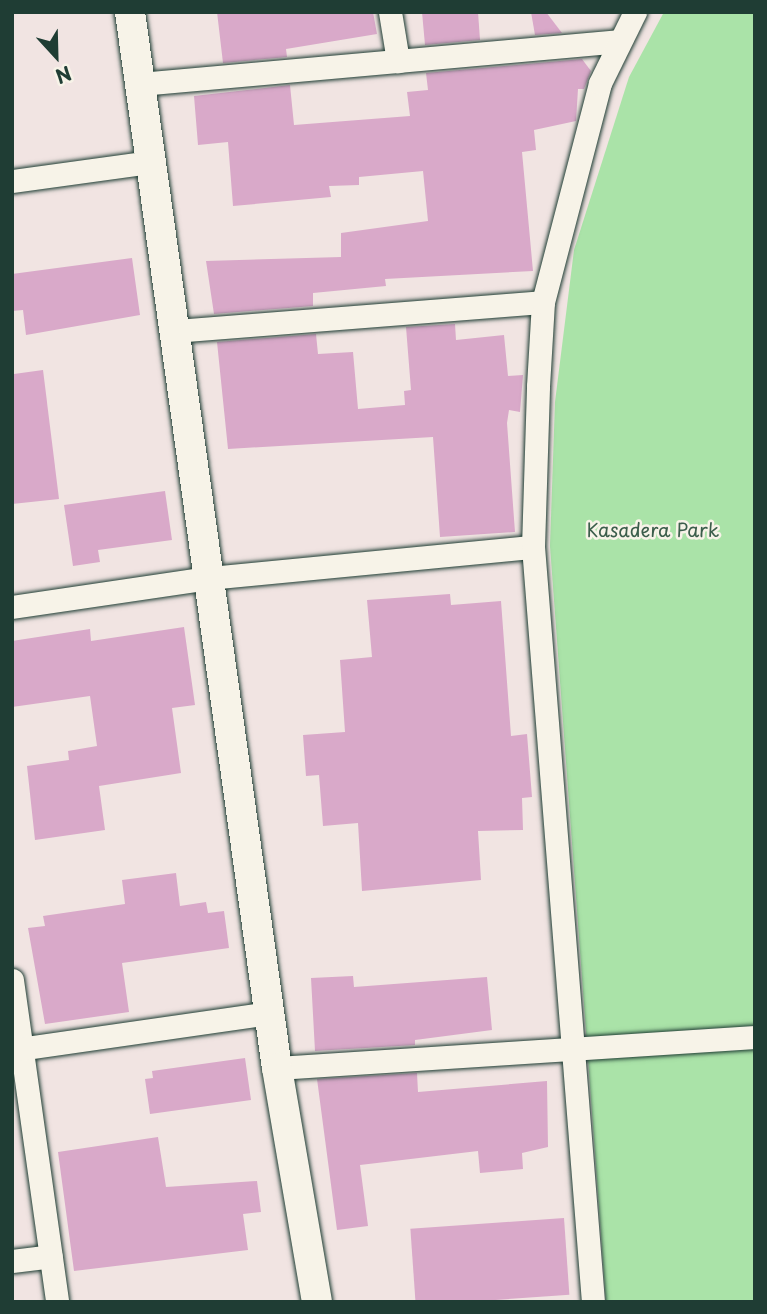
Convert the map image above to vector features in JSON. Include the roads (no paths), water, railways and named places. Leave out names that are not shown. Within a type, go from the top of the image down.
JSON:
[{"type":"street","points":[[130,12],[277,1068],[317,1302]]},
{"type":"street","points":[[390,12],[398,61]]},
{"type":"street","points":[[593,1302],[533,547],[543,302],[615,42],[635,12]]},
{"type":"street","points":[[140,84],[615,42]]},
{"type":"street","points":[[12,181],[151,162]]},
{"type":"street","points":[[174,331],[543,302]]},
{"type":"street","points":[[12,607],[209,578],[533,547]]},
{"type":"street","points":[[12,980],[17,1049],[57,1302]]},
{"type":"street","points":[[17,1049],[270,1013]]},
{"type":"street","points":[[277,1068],[573,1045],[755,1037]]},
{"type":"street","points":[[12,1261],[51,1256]]},
{"type":"park label","name":"Kasadera Park","points":[[653,530]]}]
